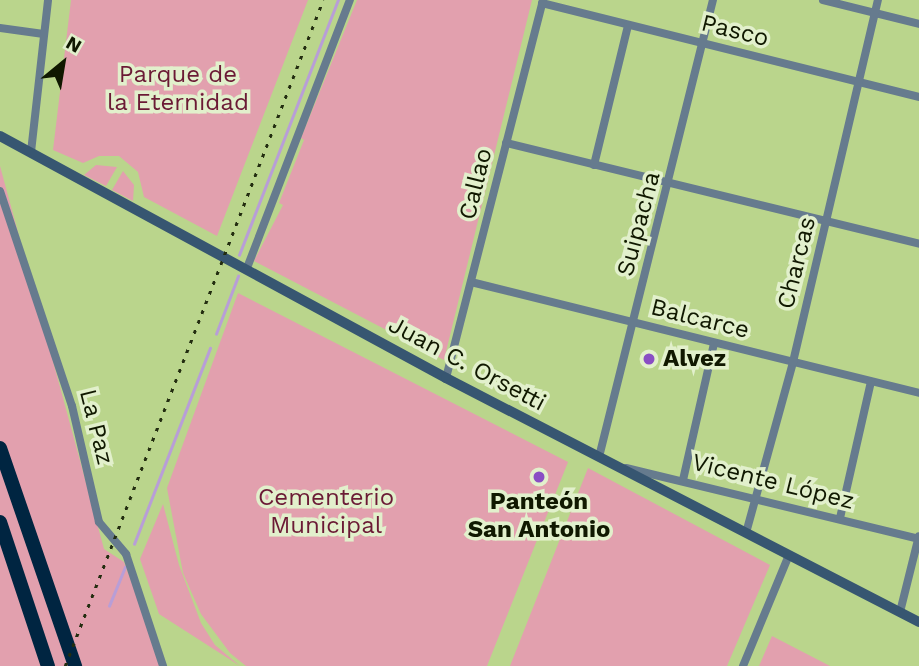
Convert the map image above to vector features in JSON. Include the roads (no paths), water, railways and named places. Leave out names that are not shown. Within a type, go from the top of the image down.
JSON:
[{"type":"highway","points":[[0,448],[75,666]]},
{"type":"highway","points":[[0,522],[47,662]]},
{"type":"street","points":[[31,152],[48,0]]},
{"type":"street","points":[[247,268],[350,0]]},
{"type":"street","name":"Suipacha","points":[[599,457],[670,183],[713,0]]},
{"type":"street","points":[[823,0],[919,24]]},
{"type":"street","name":"Charcas","points":[[746,533],[793,362],[878,0]]},
{"type":"street","name":"Pasco","points":[[543,2],[919,97]]},
{"type":"street","name":"Callao","points":[[446,378],[543,2]]},
{"type":"street","points":[[594,165],[628,24]]},
{"type":"street","points":[[0,28],[44,34]]},
{"type":"street","name":"Juan C. Orsetti","points":[[0,136],[446,378],[919,622]]},
{"type":"street","points":[[506,143],[919,244]]},
{"type":"street","name":"La Paz","points":[[0,191],[72,406],[99,522],[126,554],[163,666]]},
{"type":"street","name":"Balcarce","points":[[471,282],[919,393]]},
{"type":"street","points":[[683,480],[714,343]]},
{"type":"street","points":[[840,518],[871,382]]},
{"type":"street","name":"Vicente López","points":[[617,466],[919,538]]},
{"type":"street","points":[[900,612],[919,538]]},
{"type":"street","points":[[743,666],[789,555]]},
{"type":"waterway","points":[[239,255],[338,0]]},
{"type":"waterway","points":[[216,334],[238,276]]},
{"type":"waterway","points":[[134,544],[210,348]]},
{"type":"waterway","points":[[109,606],[125,567]]},
{"type":"railway","points":[[65,666],[323,0]]},
{"type":"place","name":"Alvez","points":[[649,359]]},
{"type":"place","name":"Panteón San Antonio","points":[[539,477]]},
{"type":"park label","name":"Parque de la Eternidad","points":[[178,89]]},
{"type":"park label","name":"Cementerio Municipal","points":[[326,512]]}]
